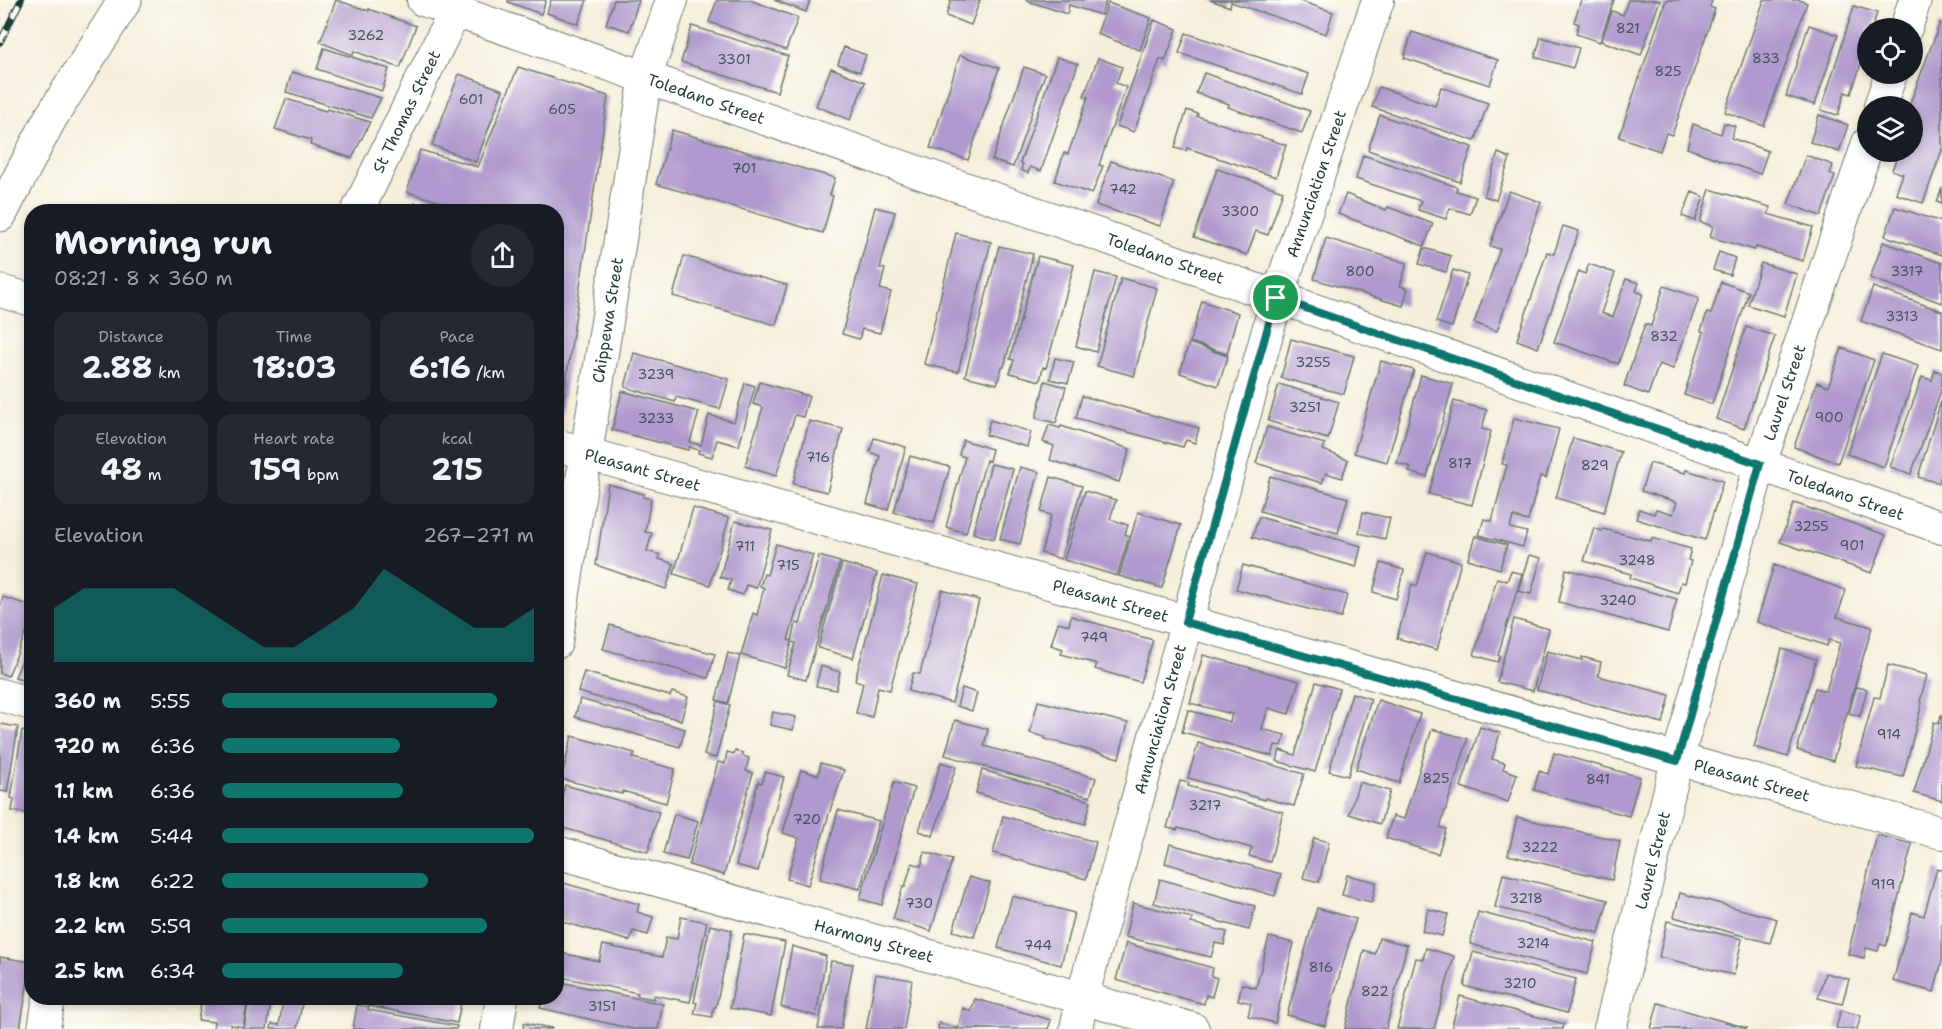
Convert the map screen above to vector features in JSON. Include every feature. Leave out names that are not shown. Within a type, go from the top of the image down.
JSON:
[{"type":"street","points":[[0,215],[50,119],[125,0]]},
{"type":"street","name":"Toledano Street","points":[[423,0],[1942,528]]},
{"type":"street","name":"Chippewa Street","points":[[564,540],[571,449],[646,76],[672,0]]},
{"type":"street","name":"Annunciation Street","points":[[1076,1029],[1082,998],[1276,298],[1378,0]]},
{"type":"street","points":[[1909,18],[1915,0]]},
{"type":"street","name":"St Thomas Street","points":[[361,204],[455,10]]},
{"type":"street","name":"Laurel Street","points":[[1610,1029],[1677,761],[1760,464],[1862,162]]},
{"type":"street","points":[[0,291],[24,298]]},
{"type":"street","name":"Pleasant Street","points":[[571,449],[1677,761],[1942,833]]},
{"type":"street","points":[[0,695],[24,702]]},
{"type":"street","name":"Harmony Street","points":[[564,854],[1193,1029]]},
{"type":"street","points":[[44,1029],[48,1005]]},
{"type":"street","points":[[497,1029],[501,1005]]},
{"type":"building","points":[[336,0],[416,26],[400,68],[354,51],[353,55],[320,42]]},
{"type":"building","points":[[508,0],[546,0],[541,14],[508,2]]},
{"type":"building","points":[[551,0],[587,0],[578,24],[547,13]]},
{"type":"building","points":[[614,0],[639,0],[629,31],[606,24]]},
{"type":"building","points":[[717,0],[750,0],[798,18],[786,50],[709,22]]},
{"type":"building","points":[[774,0],[810,0],[806,12]]},
{"type":"building","points":[[951,0],[980,0],[971,25],[946,16]]},
{"type":"building","points":[[1025,0],[1106,1],[1101,15],[1069,5],[1067,14]]},
{"type":"building","points":[[1210,0],[1297,0],[1333,12],[1326,34],[1231,2],[1230,7]]},
{"type":"building","points":[[1581,0],[1614,0],[1600,42],[1576,34],[1579,24],[1574,22]]},
{"type":"building","points":[[1628,0],[1660,0],[1641,55],[1601,41],[1612,11],[1623,15]]},
{"type":"building","points":[[1666,0],[1712,0],[1710,7],[1715,9],[1672,135],[1666,133],[1660,151],[1619,137]]},
{"type":"building","points":[[1764,0],[1799,0],[1807,3],[1764,126],[1725,112]]},
{"type":"building","points":[[1108,3],[1151,18],[1140,50],[1097,34]]},
{"type":"building","points":[[1854,6],[1877,13],[1875,18],[1857,18],[1857,76],[1851,94],[1845,92],[1838,115],[1821,110]]},
{"type":"building","points":[[1154,20],[1177,29],[1165,61],[1160,59],[1134,132],[1117,126]]},
{"type":"building","points":[[1940,23],[1942,24],[1942,150],[1923,203],[1896,194],[1903,174],[1892,170],[1895,162],[1923,162],[1923,96],[1913,96],[1917,84],[1923,84],[1923,69]]},
{"type":"building","points":[[1809,25],[1838,35],[1815,105],[1786,96]]},
{"type":"building","points":[[692,26],[788,56],[777,92],[681,62]]},
{"type":"building","points":[[1412,32],[1498,60],[1490,85],[1404,58]]},
{"type":"building","points":[[1186,33],[1309,74],[1302,94],[1179,53]]},
{"type":"building","points":[[1541,37],[1579,48],[1573,68],[1535,57]]},
{"type":"building","points":[[844,47],[866,55],[860,72],[838,64]]},
{"type":"building","points":[[324,48],[389,69],[382,91],[317,69]]},
{"type":"building","points":[[960,55],[999,68],[968,160],[930,148]]},
{"type":"building","points":[[1057,57],[1078,64],[1041,171],[1030,167],[1028,173],[1021,170],[1023,164],[1020,163]]},
{"type":"building","points":[[1098,58],[1122,67],[1116,83],[1126,87],[1099,165],[1103,166],[1092,194],[1055,181],[1064,153],[1068,154],[1088,97],[1084,96]]},
{"type":"building","points":[[518,67],[608,96],[564,395],[564,204],[448,204],[407,192],[420,150],[478,167]]},
{"type":"building","points":[[1024,67],[1045,74],[1013,167],[992,160]]},
{"type":"building","points":[[831,68],[865,82],[850,120],[816,106]]},
{"type":"building","points":[[292,72],[381,98],[371,118],[286,92]]},
{"type":"building","points":[[1204,73],[1310,111],[1302,133],[1228,107],[1229,104],[1196,93]]},
{"type":"building","points":[[459,74],[503,90],[476,162],[432,145]]},
{"type":"building","points":[[1379,87],[1435,106],[1441,87],[1488,103],[1475,141],[1372,107]]},
{"type":"building","points":[[286,99],[370,122],[352,158],[310,145],[311,140],[275,129]]},
{"type":"building","points":[[1187,110],[1198,114],[1197,116],[1286,145],[1276,177],[1187,148],[1186,151],[1175,148]]},
{"type":"building","points":[[1380,115],[1472,147],[1460,182],[1368,150]]},
{"type":"building","points":[[1819,115],[1848,125],[1839,152],[1810,142]]},
{"type":"building","points":[[1724,123],[1735,126],[1731,138],[1768,151],[1760,174],[1687,148],[1693,124],[1721,134]]},
{"type":"building","points":[[672,130],[835,178],[830,195],[833,196],[823,233],[656,184]]},
{"type":"building","points":[[1498,153],[1510,158],[1496,200],[1484,196]]},
{"type":"building","points":[[1363,155],[1457,187],[1456,191],[1476,197],[1470,214],[1450,208],[1446,219],[1418,210],[1421,201],[1356,179]]},
{"type":"building","points":[[1806,155],[1833,165],[1830,174],[1835,176],[1821,216],[1788,204]]},
{"type":"building","points":[[1111,161],[1174,182],[1160,226],[1096,205]]},
{"type":"building","points":[[1217,169],[1283,191],[1268,235],[1256,231],[1247,255],[1194,237]]},
{"type":"building","points":[[1942,188],[1942,204],[1937,202]]},
{"type":"building","points":[[1710,189],[1770,207],[1768,214],[1813,227],[1803,261],[1756,247],[1755,250],[1710,237],[1713,226],[1700,222]]},
{"type":"building","points":[[1509,191],[1541,202],[1497,331],[1474,323],[1500,249],[1490,246]]},
{"type":"building","points":[[1692,192],[1704,197],[1695,221],[1682,216]]},
{"type":"building","points":[[1346,194],[1386,210],[1388,207],[1433,224],[1424,246],[1338,214]]},
{"type":"building","points":[[875,207],[895,212],[880,268],[885,269],[880,289],[891,292],[880,333],[862,329],[859,339],[842,334]]},
{"type":"building","points":[[1895,207],[1942,222],[1942,255],[1885,236]]},
{"type":"building","points":[[1563,226],[1579,231],[1538,348],[1517,340],[1547,252],[1554,254]]},
{"type":"building","points":[[956,233],[991,242],[958,372],[924,364]]},
{"type":"building","points":[[1326,238],[1407,263],[1400,286],[1408,289],[1403,306],[1314,279]]},
{"type":"building","points":[[1883,242],[1942,263],[1942,303],[1870,278]]},
{"type":"building","points":[[999,246],[1033,254],[1004,367],[1002,367],[997,384],[965,376]]},
{"type":"building","points":[[1424,248],[1451,256],[1446,272],[1419,264]]},
{"type":"building","points":[[1719,252],[1735,258],[1730,275],[1713,270]]},
{"type":"building","points":[[684,256],[787,285],[776,325],[673,296]]},
{"type":"building","points":[[1038,256],[1074,265],[1046,368],[1043,367],[1040,381],[1010,373],[1014,360],[1010,359]]},
{"type":"building","points":[[1761,263],[1797,274],[1784,316],[1748,305]]},
{"type":"building","points":[[1589,264],[1615,273],[1601,313],[1613,317],[1626,279],[1639,283],[1636,291],[1643,294],[1618,364],[1554,342],[1579,271],[1585,274]]},
{"type":"building","points":[[1453,270],[1468,275],[1452,327],[1436,322]]},
{"type":"building","points":[[1095,272],[1116,277],[1096,352],[1076,346]]},
{"type":"building","points":[[1121,278],[1157,288],[1134,376],[1097,366]]},
{"type":"building","points":[[1721,282],[1749,292],[1712,404],[1684,395],[1704,332],[1701,331],[1707,313],[1711,314]]},
{"type":"building","points":[[1664,286],[1699,298],[1673,369],[1659,364],[1648,395],[1624,386],[1645,324],[1651,326]]},
{"type":"building","points":[[1873,287],[1942,311],[1942,349],[1861,321]]},
{"type":"building","points":[[1202,301],[1238,313],[1227,354],[1190,342]]},
{"type":"building","points":[[1746,327],[1775,336],[1744,429],[1716,419]]},
{"type":"building","points":[[1291,339],[1354,356],[1344,394],[1281,378]]},
{"type":"building","points":[[1189,343],[1228,356],[1218,386],[1180,373]]},
{"type":"building","points":[[1842,348],[1874,360],[1838,463],[1794,447],[1817,382],[1828,387]]},
{"type":"building","points":[[634,353],[729,379],[720,409],[676,397],[675,402],[625,387]]},
{"type":"building","points":[[1882,354],[1918,366],[1884,467],[1847,454]]},
{"type":"building","points":[[1055,358],[1074,362],[1068,383],[1050,379]]},
{"type":"building","points":[[1381,361],[1414,370],[1387,462],[1354,453]]},
{"type":"building","points":[[1935,370],[1942,373],[1942,388],[1911,474],[1890,467],[1922,377],[1932,380]]},
{"type":"building","points":[[1421,375],[1453,384],[1427,477],[1409,472],[1411,467],[1397,463]]},
{"type":"building","points":[[1045,381],[1066,387],[1056,423],[1036,418]]},
{"type":"building","points":[[759,382],[809,396],[803,417],[795,415],[776,476],[745,466],[763,407],[753,404]]},
{"type":"building","points":[[745,383],[755,386],[739,446],[717,440],[712,457],[698,453],[699,450],[689,447],[688,450],[612,430],[622,391],[699,412],[690,442],[701,445],[709,415],[734,422]]},
{"type":"building","points":[[1279,384],[1339,402],[1328,439],[1268,421]]},
{"type":"building","points":[[1082,396],[1199,428],[1195,443],[1186,440],[1183,447],[1076,418]]},
{"type":"building","points":[[1454,401],[1487,410],[1482,429],[1491,431],[1472,505],[1429,494]]},
{"type":"building","points":[[1941,401],[1942,472],[1939,483],[1918,477]]},
{"type":"building","points":[[1514,418],[1559,429],[1546,478],[1540,476],[1528,521],[1513,517],[1510,528],[1527,532],[1523,547],[1479,535],[1484,519],[1492,521],[1507,465],[1502,464]]},
{"type":"building","points":[[990,420],[1031,432],[1027,447],[986,435]]},
{"type":"building","points":[[809,421],[843,429],[827,492],[793,484]]},
{"type":"building","points":[[1049,425],[1060,428],[1061,426],[1130,449],[1119,482],[1050,460],[1054,446],[1043,442]]},
{"type":"building","points":[[1267,427],[1325,444],[1323,450],[1348,460],[1342,478],[1326,473],[1322,483],[1256,463]]},
{"type":"building","points":[[874,438],[906,447],[888,510],[867,504],[880,456],[870,452]]},
{"type":"building","points":[[1573,438],[1621,452],[1604,512],[1556,498]]},
{"type":"building","points":[[963,440],[992,449],[989,461],[986,460],[966,533],[946,527],[965,457],[959,455]]},
{"type":"building","points":[[910,456],[950,467],[934,523],[894,512]]},
{"type":"building","points":[[1650,463],[1685,473],[1686,470],[1723,481],[1705,540],[1636,519],[1639,509],[1654,514],[1656,509],[1673,514],[1677,502],[1641,491]]},
{"type":"building","points":[[991,464],[1013,469],[994,539],[973,533]]},
{"type":"building","points":[[1020,467],[1039,472],[1020,544],[1000,539]]},
{"type":"building","points":[[1270,476],[1348,498],[1338,533],[1260,511]]},
{"type":"building","points":[[1051,477],[1082,486],[1061,559],[1041,553],[1051,515],[1041,512]]},
{"type":"building","points":[[608,484],[644,494],[643,497],[651,499],[645,532],[652,533],[647,551],[660,555],[659,559],[674,564],[666,589],[596,565]]},
{"type":"building","points":[[1085,491],[1116,500],[1110,519],[1128,525],[1125,534],[1129,536],[1117,576],[1064,560]]},
{"type":"building","points":[[1794,503],[1886,535],[1872,573],[1780,542]]},
{"type":"building","points":[[693,508],[729,518],[710,585],[674,574]]},
{"type":"building","points":[[1138,512],[1181,525],[1162,588],[1119,576]]},
{"type":"building","points":[[1363,512],[1390,518],[1385,539],[1359,533]]},
{"type":"building","points":[[1259,517],[1361,546],[1356,567],[1252,537]]},
{"type":"building","points":[[735,521],[772,530],[756,588],[746,585],[743,595],[728,590],[731,580],[720,577]]},
{"type":"building","points":[[1594,528],[1651,541],[1652,538],[1691,549],[1688,560],[1691,561],[1685,583],[1681,582],[1678,593],[1630,578],[1631,574],[1584,561]]},
{"type":"building","points":[[1475,536],[1507,545],[1500,569],[1468,559]]},
{"type":"building","points":[[776,544],[813,555],[788,640],[792,641],[796,623],[800,624],[819,556],[840,562],[806,680],[787,675],[796,643],[792,642],[785,668],[741,655],[753,613],[757,615],[764,588],[760,586],[764,574],[767,575]]},
{"type":"building","points":[[1427,552],[1461,562],[1437,650],[1397,638],[1412,584],[1417,586]]},
{"type":"building","points":[[1529,555],[1541,558],[1531,594],[1518,591]]},
{"type":"building","points":[[842,563],[877,573],[853,658],[818,648]]},
{"type":"building","points":[[1381,563],[1404,570],[1396,599],[1373,592]]},
{"type":"building","points":[[1243,565],[1347,595],[1341,618],[1236,589]]},
{"type":"building","points":[[1774,565],[1846,590],[1837,617],[1872,627],[1833,761],[1797,750],[1815,688],[1826,691],[1840,643],[1829,640],[1827,646],[1757,622]]},
{"type":"building","points":[[1566,569],[1677,599],[1668,632],[1559,602]]},
{"type":"building","points":[[1511,571],[1522,574],[1498,655],[1500,656],[1498,662],[1474,655],[1497,578],[1507,581]]},
{"type":"building","points":[[883,575],[918,584],[890,690],[878,687],[872,717],[856,713],[863,683],[855,680]]},
{"type":"building","points":[[942,590],[979,600],[952,703],[908,691],[913,673],[920,674]]},
{"type":"building","points":[[3,597],[24,604],[24,637],[8,676],[0,673],[0,606]]},
{"type":"building","points":[[1071,616],[1153,640],[1140,682],[1095,669],[1097,664],[1061,654],[1063,649],[1051,645],[1058,622],[1069,625]]},
{"type":"building","points":[[1514,619],[1549,629],[1533,691],[1497,682]]},
{"type":"building","points":[[610,625],[715,654],[708,678],[603,649]]},
{"type":"building","points":[[1782,649],[1816,659],[1788,757],[1754,747]]},
{"type":"building","points":[[1547,651],[1582,660],[1582,657],[1601,662],[1598,676],[1670,695],[1663,723],[1537,690]]},
{"type":"building","points":[[728,653],[740,656],[728,703],[716,700]]},
{"type":"building","points":[[1203,655],[1299,681],[1289,714],[1268,708],[1262,729],[1285,735],[1282,746],[1275,745],[1272,756],[1182,732],[1188,710],[1230,722],[1232,714],[1190,703]]},
{"type":"building","points":[[24,656],[24,680],[15,677]]},
{"type":"building","points":[[1888,665],[1927,675],[1903,777],[1856,766],[1874,697],[1880,698]]},
{"type":"building","points":[[821,666],[840,672],[836,690],[816,686]]},
{"type":"building","points":[[584,672],[670,696],[672,692],[688,697],[681,720],[578,692]]},
{"type":"building","points":[[1316,682],[1339,689],[1315,772],[1277,761],[1280,750],[1295,755]]},
{"type":"building","points":[[1856,687],[1867,689],[1860,716],[1849,713]]},
{"type":"building","points":[[962,688],[977,693],[972,711],[957,706]]},
{"type":"building","points":[[1352,693],[1371,699],[1348,776],[1329,771]]},
{"type":"building","points":[[580,699],[685,729],[680,747],[575,717]]},
{"type":"building","points":[[1378,700],[1420,714],[1399,783],[1356,769]]},
{"type":"building","points":[[718,701],[730,705],[716,758],[704,755]]},
{"type":"building","points":[[1038,701],[1128,723],[1119,758],[1030,733]]},
{"type":"building","points":[[773,712],[796,717],[793,730],[770,725]]},
{"type":"building","points":[[1941,715],[1942,801],[1914,793],[1934,722],[1939,724]]},
{"type":"building","points":[[955,720],[988,729],[984,746],[1096,778],[1090,797],[945,755]]},
{"type":"building","points":[[0,724],[18,727],[7,792],[0,791]]},
{"type":"building","points":[[1480,727],[1500,733],[1492,759],[1505,763],[1503,769],[1517,774],[1508,802],[1461,787]]},
{"type":"building","points":[[1432,729],[1468,739],[1440,827],[1446,829],[1438,854],[1386,838],[1393,816],[1404,819]]},
{"type":"building","points":[[22,731],[24,731],[24,813],[12,811],[14,799],[11,798]]},
{"type":"building","points":[[572,736],[635,753],[633,758],[675,769],[666,803],[622,791],[622,794],[564,780],[564,767]]},
{"type":"building","points":[[1198,743],[1304,774],[1294,806],[1188,778]]},
{"type":"building","points":[[735,751],[749,758],[746,771],[753,773],[724,875],[689,865],[718,762],[725,764],[727,752],[734,754]]},
{"type":"building","points":[[1554,753],[1640,777],[1629,816],[1534,790],[1539,771],[1548,774]]},
{"type":"building","points":[[941,762],[956,767],[933,836],[919,831]]},
{"type":"building","points":[[821,763],[844,770],[808,885],[787,879],[799,838],[783,833],[801,770],[818,775]]},
{"type":"building","points":[[982,770],[1091,801],[1085,824],[976,793]]},
{"type":"building","points":[[765,772],[784,777],[758,871],[736,865],[758,782],[762,783]]},
{"type":"building","points":[[1180,781],[1189,783],[1188,786],[1283,812],[1270,862],[1249,856],[1252,848],[1178,828],[1177,830],[1167,828]]},
{"type":"building","points":[[894,782],[914,788],[882,905],[860,899]]},
{"type":"building","points":[[1359,782],[1390,791],[1380,824],[1349,814]]},
{"type":"building","points":[[565,785],[659,812],[648,852],[564,828]]},
{"type":"building","points":[[838,810],[879,821],[860,889],[820,879]]},
{"type":"building","points":[[674,814],[698,821],[687,860],[663,854]]},
{"type":"building","points":[[1003,816],[1096,842],[1086,879],[993,853]]},
{"type":"building","points":[[1517,817],[1620,841],[1612,880],[1508,855]]},
{"type":"building","points":[[1877,835],[1912,844],[1886,946],[1880,944],[1878,951],[1866,948],[1864,958],[1848,954]]},
{"type":"building","points":[[1314,838],[1329,842],[1319,882],[1303,878]]},
{"type":"building","points":[[1170,844],[1281,874],[1275,896],[1165,863]]},
{"type":"building","points":[[925,852],[952,860],[931,931],[893,919],[912,863],[921,866]]},
{"type":"building","points":[[1937,868],[1942,870],[1942,961],[1934,992],[1893,981],[1912,912],[1924,916]]},
{"type":"building","points":[[1503,874],[1608,900],[1599,933],[1495,907]]},
{"type":"building","points":[[1347,875],[1376,882],[1372,902],[1342,895]]},
{"type":"building","points":[[969,877],[990,883],[974,937],[953,931]]},
{"type":"building","points":[[1160,879],[1255,906],[1249,930],[1154,903]]},
{"type":"building","points":[[564,883],[639,904],[637,912],[653,917],[648,935],[633,931],[630,941],[564,922]]},
{"type":"building","points":[[1680,893],[1777,919],[1770,943],[1674,917]]},
{"type":"building","points":[[1012,896],[1074,913],[1061,965],[998,948]]},
{"type":"building","points":[[1133,903],[1192,918],[1191,923],[1227,932],[1224,945],[1215,943],[1211,957],[1125,937]]},
{"type":"building","points":[[1317,908],[1356,919],[1325,1026],[1287,1015]]},
{"type":"building","points":[[1428,909],[1448,914],[1442,936],[1422,931]]},
{"type":"building","points":[[1478,912],[1596,942],[1587,974],[1470,944]]},
{"type":"building","points":[[681,917],[707,922],[690,1002],[654,995],[653,999],[637,996],[638,993],[564,978],[564,954],[599,961],[603,945],[662,957],[666,937],[677,939]]},
{"type":"building","points":[[1667,921],[1742,939],[1734,975],[1659,957]]},
{"type":"building","points":[[710,925],[732,930],[712,1017],[694,1014],[697,1003],[694,1002]]},
{"type":"building","points":[[744,934],[785,942],[771,1016],[730,1008]]},
{"type":"building","points":[[1269,937],[1294,943],[1275,1023],[1248,1016],[1251,1003],[1238,1000],[1242,984],[1256,988]]},
{"type":"building","points":[[1379,938],[1407,945],[1386,1029],[1345,1029],[1364,950],[1375,954]]},
{"type":"building","points":[[1126,943],[1213,968],[1211,976],[1217,978],[1212,997],[1206,995],[1204,1004],[1116,980]]},
{"type":"building","points":[[792,946],[826,956],[816,1016],[781,1007]]},
{"type":"building","points":[[1426,948],[1454,956],[1434,1029],[1397,1029],[1416,958],[1423,959]]},
{"type":"building","points":[[1473,952],[1576,979],[1567,1013],[1464,986]]},
{"type":"building","points":[[0,957],[24,961],[24,1005],[20,1029],[0,1029]]},
{"type":"building","points":[[831,961],[853,964],[841,1029],[818,1029]]},
{"type":"building","points":[[1825,973],[1849,979],[1842,1004],[1818,998]]},
{"type":"building","points":[[876,974],[912,980],[904,1029],[866,1029]]},
{"type":"building","points":[[564,983],[663,1004],[658,1029],[633,1029],[540,1008],[541,1005],[564,1005]]},
{"type":"building","points":[[1460,996],[1564,1024],[1563,1029],[1451,1029]]},
{"type":"building","points":[[975,999],[1051,1020],[1048,1029],[958,1029],[963,1008],[971,1011]]},
{"type":"building","points":[[1658,1003],[1747,1028],[1651,1029]]},
{"type":"building","points":[[201,1005],[247,1005],[243,1027],[231,1025],[231,1029],[213,1029],[214,1022],[198,1020]]},
{"type":"building","points":[[248,1005],[271,1005],[267,1029],[244,1029]]},
{"type":"building","points":[[282,1005],[302,1005],[297,1029],[271,1029],[272,1024],[279,1025]]},
{"type":"building","points":[[357,1005],[369,1007],[368,1010],[457,1026],[456,1029],[353,1029]]},
{"type":"building","points":[[369,1005],[461,1005],[457,1023]]},
{"type":"building","points":[[1841,1010],[1861,1016],[1857,1029],[1836,1028]]},
{"type":"building","points":[[524,1023],[552,1028],[552,1029],[523,1029]]},
{"type":"building","points":[[939,1023],[957,1028],[957,1029],[938,1029]]},
{"type":"railway","points":[[0,42],[21,0]]},
{"type":"route","points":[[1276,298],[1760,464],[1677,761],[1185,622],[1276,298]]}]
